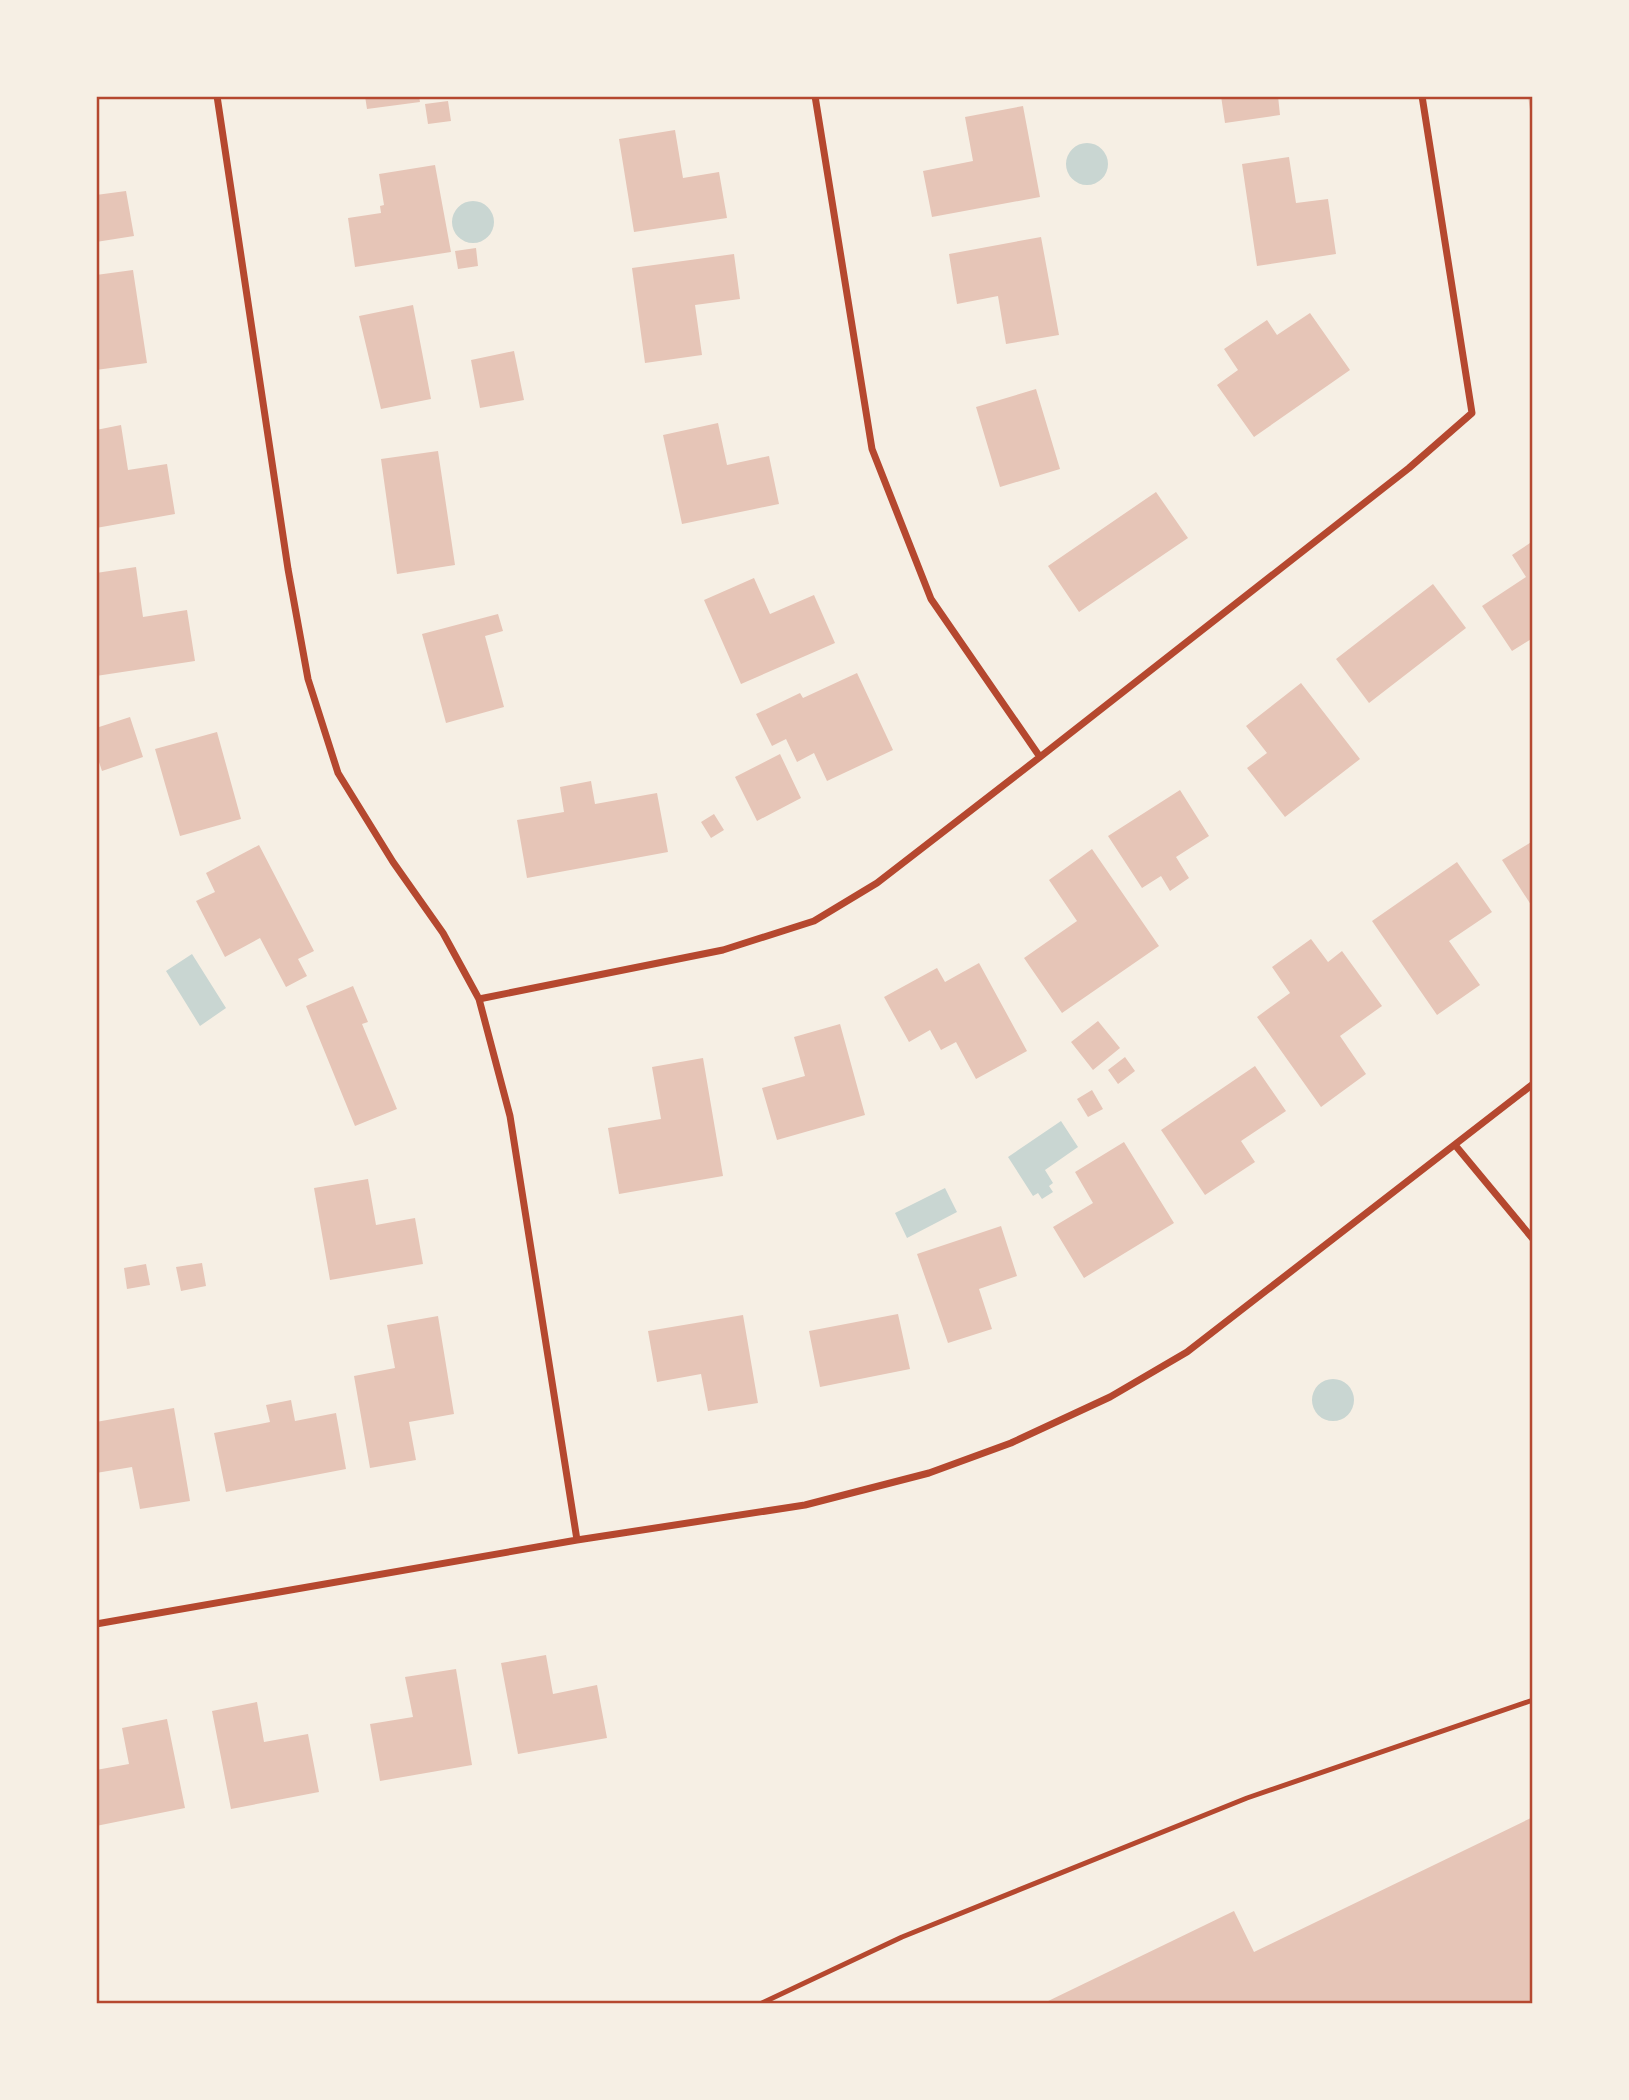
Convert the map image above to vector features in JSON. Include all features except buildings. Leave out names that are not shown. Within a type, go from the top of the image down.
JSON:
[{"type":"street","points":[[217,96],[288,569],[308,679],[338,773],[393,862],[443,933],[479,999],[510,1116],[577,1540]]},
{"type":"street","points":[[816,96],[872,449],[931,599],[1040,757]]},
{"type":"street","points":[[479,999],[723,950],[814,921],[877,883],[1409,468],[1472,413],[1422,96]]},
{"type":"street","points":[[96,1624],[577,1540],[805,1505],[929,1473],[1010,1443],[1111,1397],[1187,1352],[1533,1084]]},
{"type":"street","points":[[1455,1145],[1533,1239]]},
{"type":"lane","points":[[760,2004],[902,1937],[1247,1798],[1533,1700]]},
{"type":"shaded area","points":[[1087,143],[1102,149],[1108,164],[1102,179],[1087,185],[1072,179],[1066,164],[1072,149]]},
{"type":"shaded area","points":[[473,201],[488,207],[494,222],[488,237],[473,243],[458,237],[452,222],[458,207]]},
{"type":"shaded area","points":[[192,954],[226,1008],[200,1026],[166,971]]},
{"type":"shaded area","points":[[1061,1121],[1078,1147],[1045,1170],[1053,1183],[1049,1186],[1053,1192],[1042,1199],[1038,1193],[1033,1196],[1008,1157]]},
{"type":"shaded area","points":[[945,1188],[957,1212],[907,1238],[895,1213]]},
{"type":"shaded area","points":[[1333,1379],[1348,1385],[1354,1400],[1348,1415],[1333,1421],[1318,1415],[1312,1400],[1318,1385]]}]
